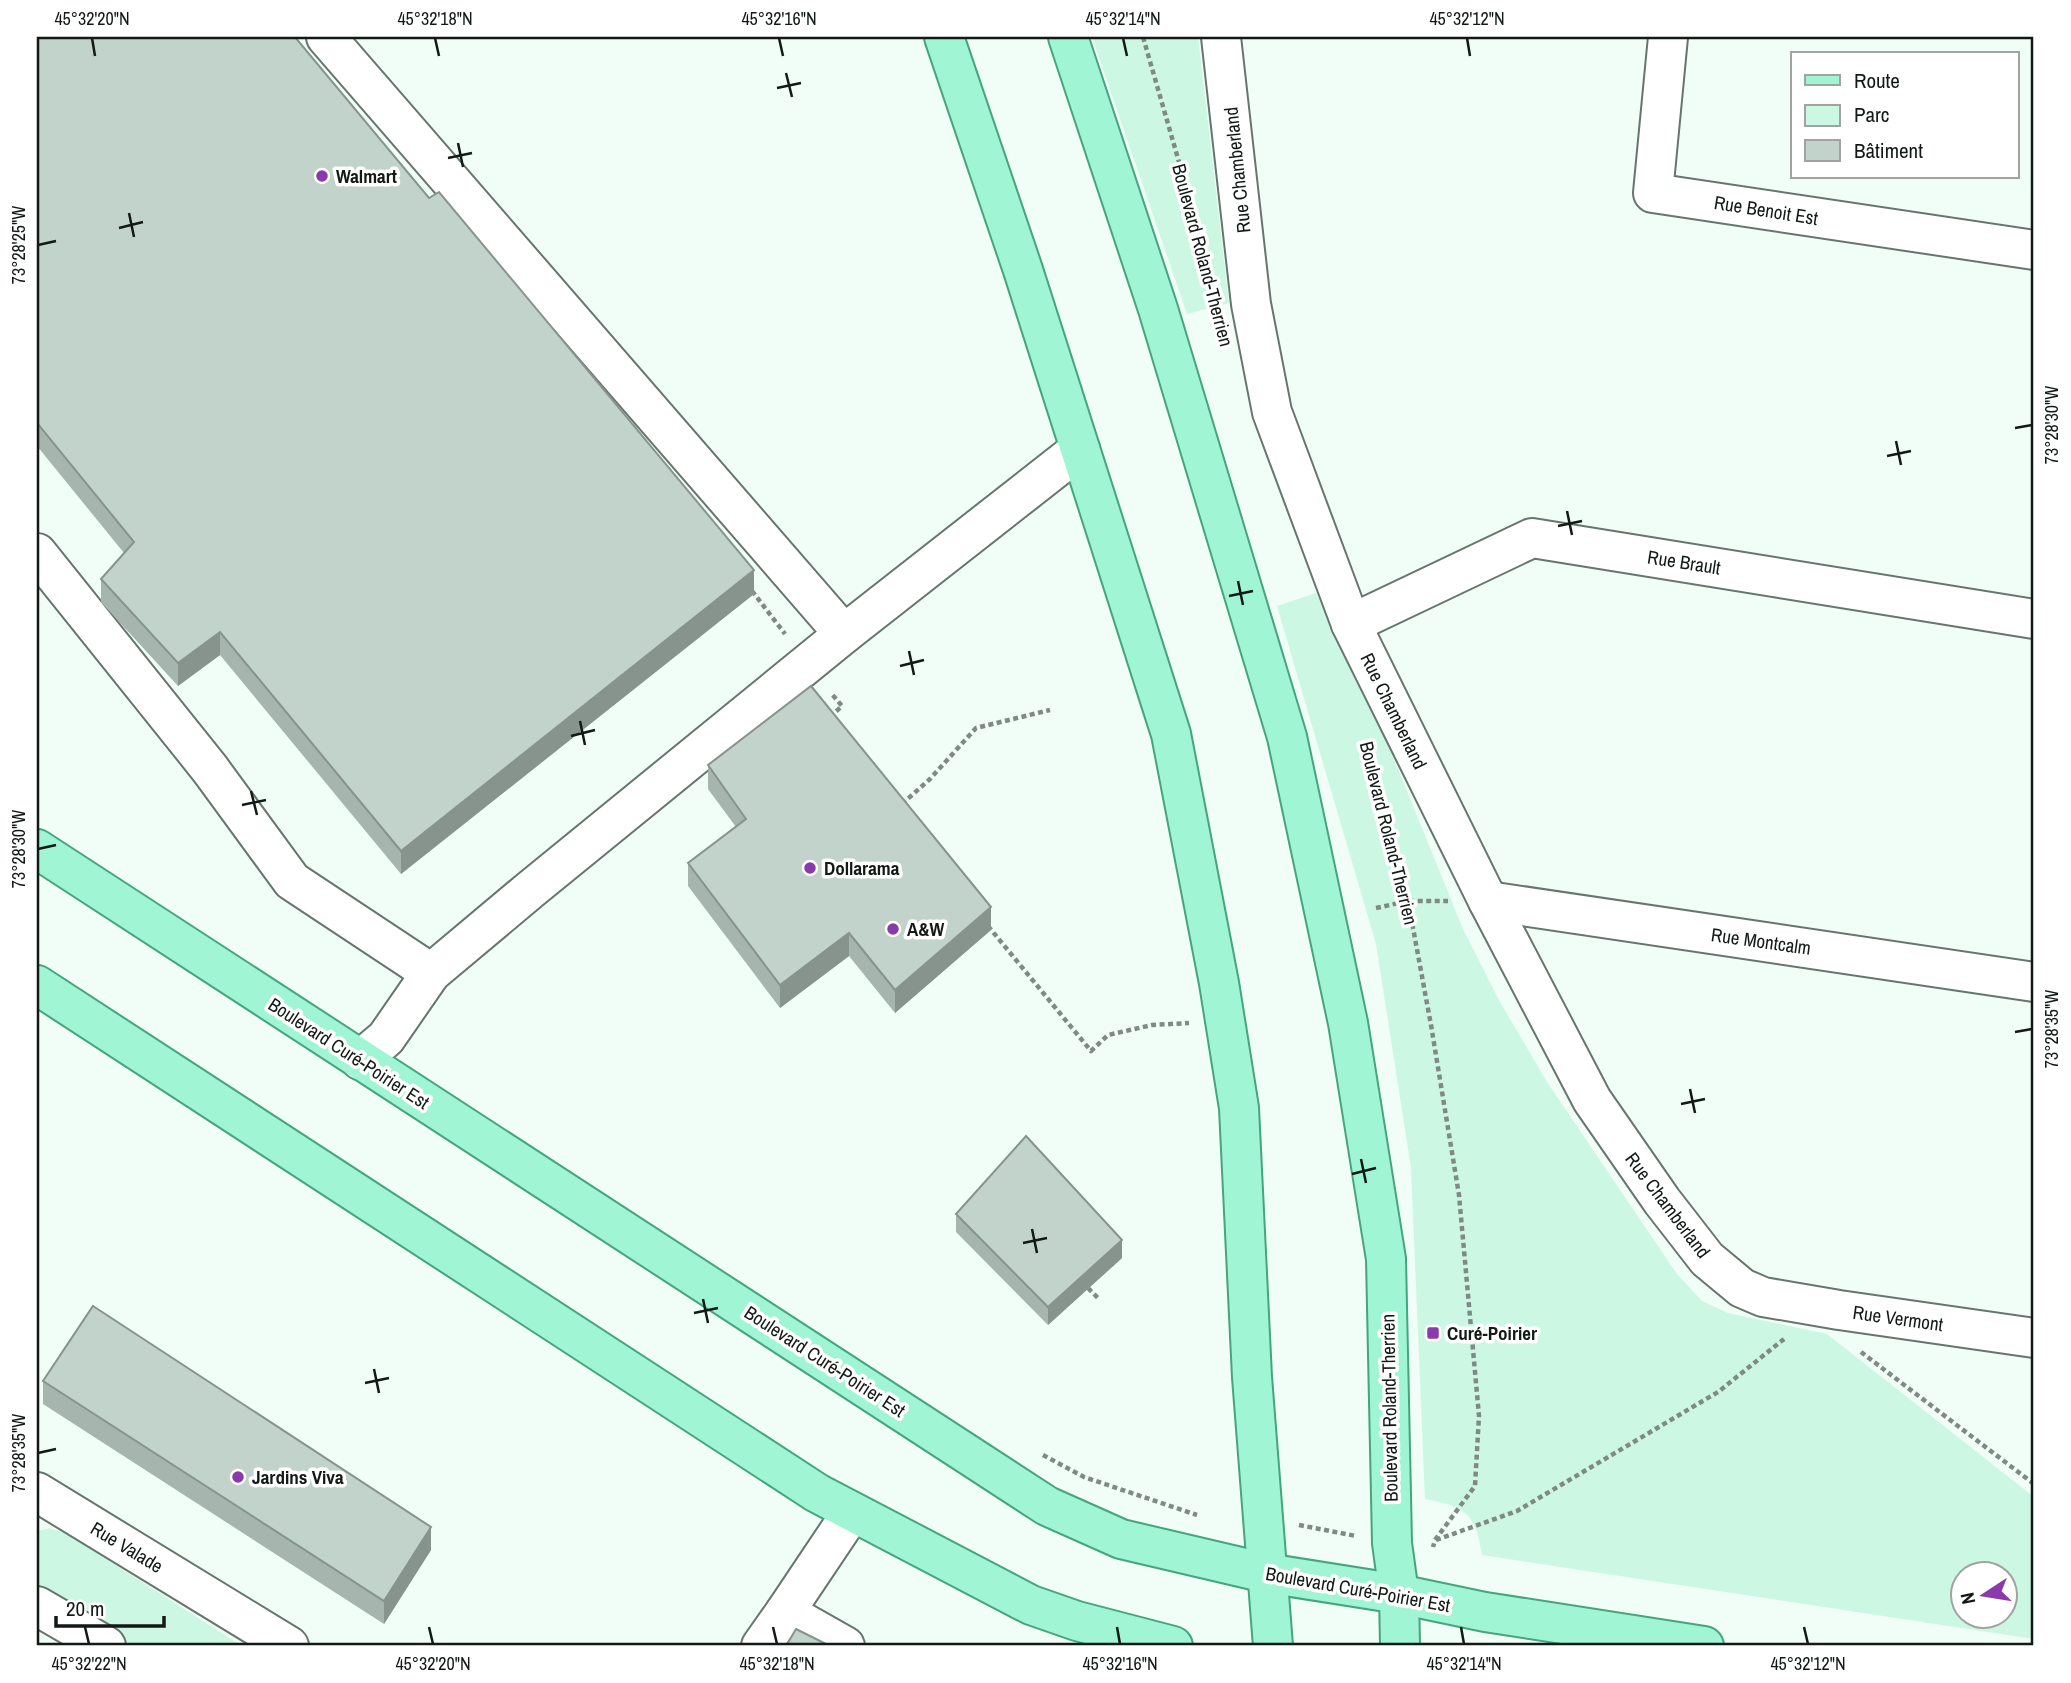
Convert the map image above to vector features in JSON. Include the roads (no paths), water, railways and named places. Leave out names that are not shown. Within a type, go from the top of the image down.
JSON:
[{"type":"main road","points":[[944,37],[1023,270],[1171,734],[1239,1108],[1252,1377],[1273,1646]]},
{"type":"main road","name":"Boulevard Roland-Therrien","points":[[1068,37],[1158,309],[1287,737],[1348,1023],[1386,1259],[1392,1542],[1399,1594],[1399,1646]]},
{"type":"main road","name":"Boulevard Curé-Poirier Est","points":[[37,849],[1048,1506],[1121,1539],[1266,1573],[1399,1594],[1485,1612],[1704,1646]]},
{"type":"main road","points":[[37,985],[797,1480],[852,1512],[1031,1605],[1077,1621],[1173,1646]]},
{"type":"street","points":[[326,37],[844,635]]},
{"type":"street","name":"Rue Chamberland","points":[[1221,37],[1251,304],[1272,412],[1351,624],[1488,901],[1592,1100],[1662,1201],[1707,1259],[1742,1289],[1763,1297]]},
{"type":"street","name":"Rue Benoit Est","points":[[1668,37],[1653,193],[2034,250]]},
{"type":"street","points":[[360,1060],[386,1038],[431,973],[807,664],[1080,449]]},
{"type":"street","name":"Rue Brault","points":[[1351,624],[1532,538],[2034,619]]},
{"type":"street","points":[[37,553],[210,769],[292,881],[431,973]]},
{"type":"street","name":"Rue Montcalm","points":[[1488,901],[2034,982]]},
{"type":"street","name":"Rue Vermont","points":[[1763,1297],[2034,1338]]},
{"type":"street","name":"Rue Valade","points":[[37,1492],[289,1646]]},
{"type":"street","points":[[761,1646],[852,1512]]},
{"type":"street","points":[[37,1606],[106,1646]]},
{"type":"street","points":[[785,1612],[845,1646]]},
{"type":"place","name":"Walmart","points":[[322,176]]},
{"type":"place","name":"Dollarama","points":[[810,868]]},
{"type":"place","name":"A&W","points":[[893,929]]},
{"type":"place","name":"Curé-Poirier","points":[[1433,1333]]},
{"type":"place","name":"Jardins Viva","points":[[238,1477]]}]
